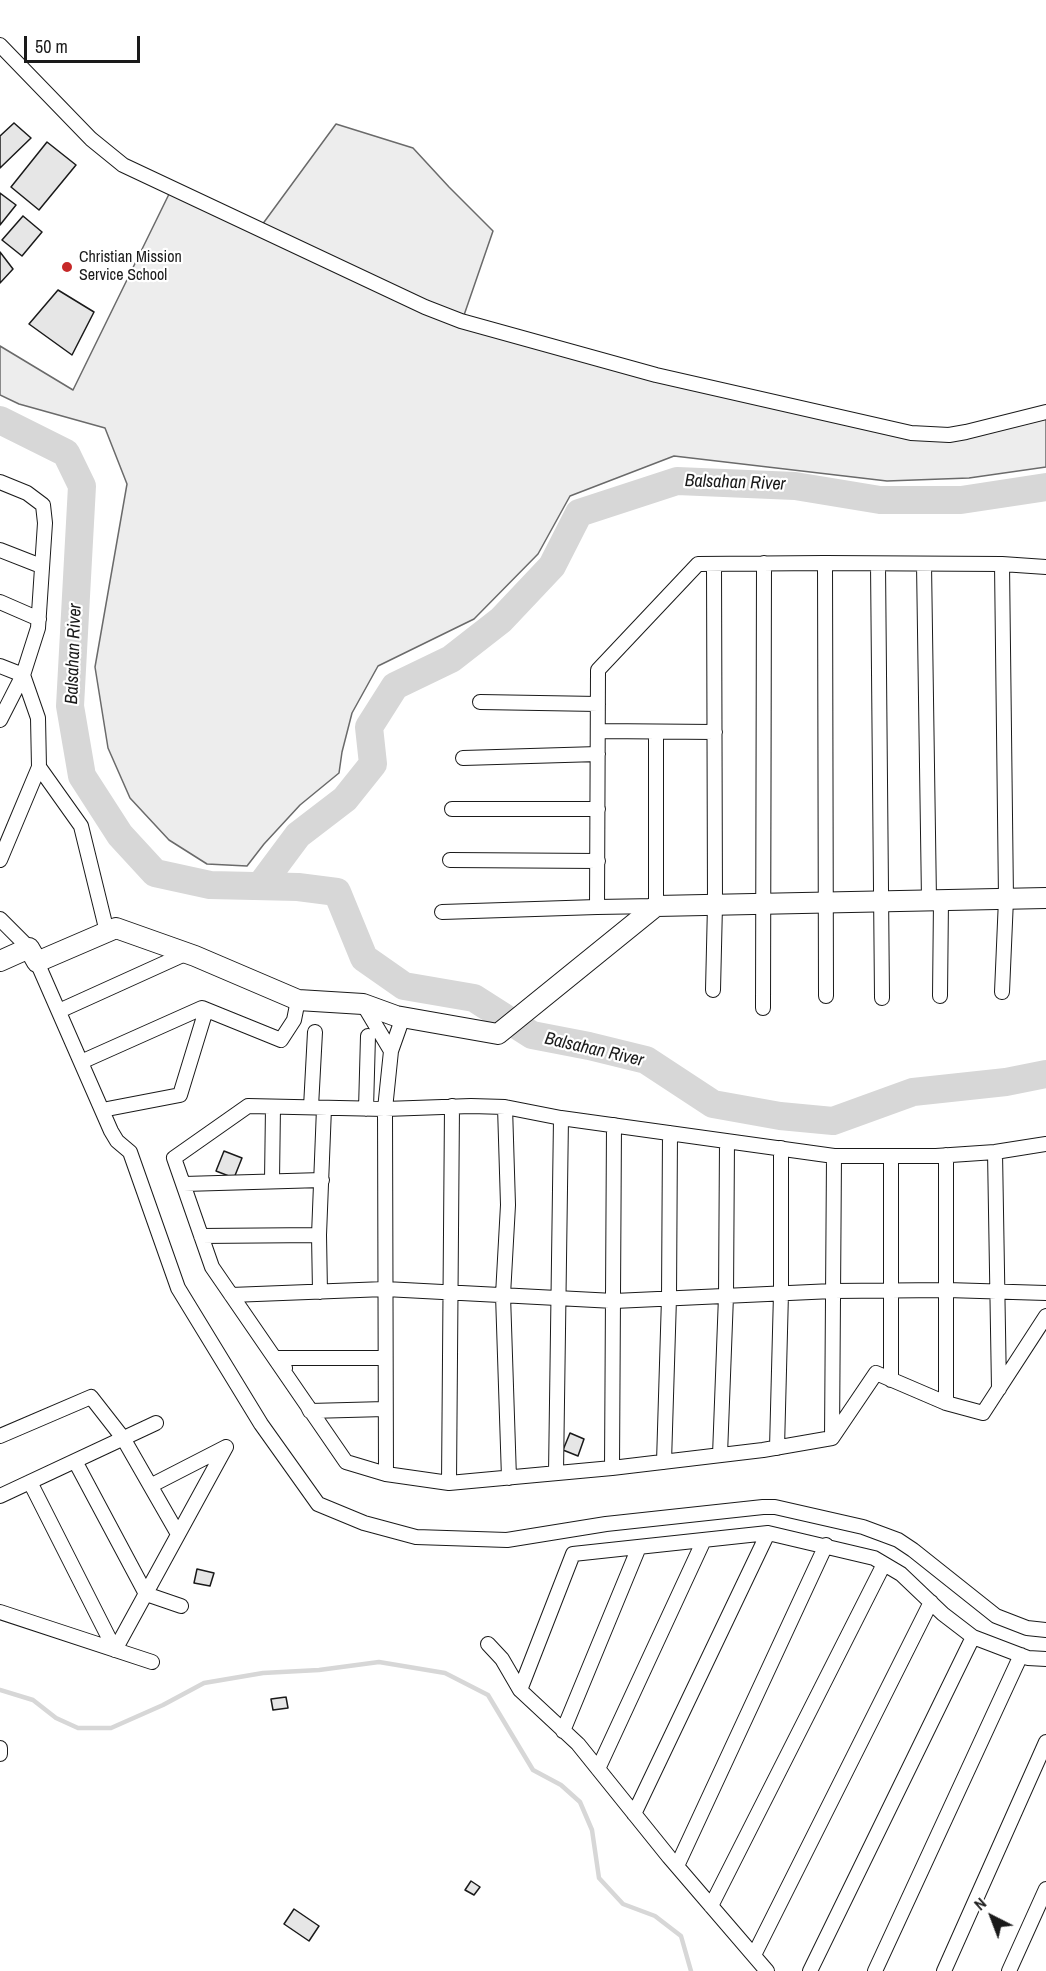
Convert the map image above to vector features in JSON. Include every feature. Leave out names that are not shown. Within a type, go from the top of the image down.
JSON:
[{"type":"street","points":[[0,45],[90,139],[123,165],[425,307],[461,321],[656,375],[911,433],[949,435],[1046,412]]},
{"type":"street","points":[[0,482],[27,492],[42,505],[45,524],[38,628],[23,675],[0,720]]},
{"type":"street","points":[[0,550],[42,566]]},
{"type":"street","points":[[763,1008],[764,563]]},
{"type":"street","points":[[825,563],[826,996]]},
{"type":"street","points":[[597,907],[598,670],[698,564],[1002,564],[1046,567]]},
{"type":"street","points":[[713,990],[715,905],[714,564]]},
{"type":"street","points":[[878,564],[882,998]]},
{"type":"street","points":[[924,564],[934,900],[940,996]]},
{"type":"street","points":[[1002,564],[1006,899],[1002,993]]},
{"type":"street","points":[[0,602],[39,619]]},
{"type":"street","points":[[0,666],[23,675],[38,718],[39,767],[0,860]]},
{"type":"street","points":[[480,702],[598,704]]},
{"type":"street","points":[[598,731],[715,732]]},
{"type":"street","points":[[656,732],[656,906]]},
{"type":"street","points":[[463,758],[598,754]]},
{"type":"street","points":[[39,767],[81,826],[107,932]]},
{"type":"street","points":[[452,809],[598,809]]},
{"type":"street","points":[[450,860],[598,861]]},
{"type":"street","points":[[442,912],[1046,898]]},
{"type":"street","points":[[0,961],[33,955],[116,928],[187,953],[298,1000],[363,1004],[402,1017],[498,1034],[656,906]]},
{"type":"street","points":[[0,919],[33,955],[117,1141],[130,1152],[178,1288],[261,1425],[318,1504],[364,1522],[416,1536],[507,1540],[606,1524],[775,1507],[863,1527],[897,1540],[996,1617],[1027,1628],[1046,1630]]},
{"type":"street","points":[[59,1011],[187,953]]},
{"type":"street","points":[[81,1062],[202,1008],[281,1040],[294,1020],[298,1000]]},
{"type":"street","points":[[363,1004],[391,1051]]},
{"type":"street","points":[[102,1110],[180,1095],[206,1010]]},
{"type":"street","points":[[386,1474],[385,1109],[391,1051],[402,1017]]},
{"type":"street","points":[[315,1032],[322,1180],[319,1235],[320,1292]]},
{"type":"street","points":[[366,1109],[368,1036]]},
{"type":"street","points":[[1046,1144],[995,1152],[946,1155],[834,1156],[561,1118],[505,1107],[366,1109],[248,1106],[174,1158],[212,1267],[346,1462],[386,1474],[449,1484],[664,1462],[777,1448],[832,1438],[876,1373],[946,1403],[983,1413],[1046,1316]]},
{"type":"street","points":[[449,1484],[452,1106]]},
{"type":"street","points":[[272,1180],[273,1107]]},
{"type":"street","points":[[505,1107],[508,1205],[503,1295],[509,1478]]},
{"type":"street","points":[[556,1473],[561,1118]]},
{"type":"street","points":[[612,1468],[614,1125]]},
{"type":"street","points":[[664,1462],[669,1298],[670,1133]]},
{"type":"street","points":[[720,1455],[726,1296],[727,1141]]},
{"type":"street","points":[[777,1448],[781,1293],[781,1148]]},
{"type":"street","points":[[995,1152],[999,1389]]},
{"type":"street","points":[[946,1155],[946,1403]]},
{"type":"street","points":[[832,1438],[834,1156]]},
{"type":"street","points":[[891,1156],[891,1380]]},
{"type":"street","points":[[184,1184],[322,1180]]},
{"type":"street","points":[[201,1236],[319,1235]]},
{"type":"street","points":[[231,1295],[385,1289],[614,1301],[833,1291],[947,1290],[1046,1293]]},
{"type":"street","points":[[310,1411],[279,1358],[385,1358]]},
{"type":"street","points":[[0,1436],[91,1397],[123,1438],[178,1534]]},
{"type":"street","points":[[310,1411],[386,1409]]},
{"type":"street","points":[[0,1496],[156,1422]]},
{"type":"street","points":[[115,1650],[226,1447],[152,1485]]},
{"type":"street","points":[[75,1461],[146,1594],[181,1606]]},
{"type":"street","points":[[30,1482],[115,1650]]},
{"type":"street","points":[[634,1814],[768,1533]]},
{"type":"street","points":[[520,1690],[573,1554],[768,1533],[874,1558],[901,1574],[973,1637],[1021,1655],[1046,1659]]},
{"type":"street","points":[[598,1769],[704,1540]]},
{"type":"street","points":[[677,1866],[826,1545]]},
{"type":"street","points":[[563,1731],[639,1547]]},
{"type":"street","points":[[711,1906],[884,1564]]},
{"type":"street","points":[[754,1955],[931,1602]]},
{"type":"street","points":[[0,1612],[152,1662]]},
{"type":"street","points":[[810,1971],[973,1637]]},
{"type":"street","points":[[489,1644],[502,1659],[520,1690],[578,1744],[677,1866],[767,1971]]},
{"type":"street","points":[[875,1971],[1021,1655]]},
{"type":"street","points":[[944,1971],[1046,1742]]},
{"type":"street","points":[[0,1748],[0,1754]]},
{"type":"street","points":[[1009,1971],[1046,1889]]},
{"type":"shaded area","points":[[336,124],[413,148],[493,231],[462,321],[926,434],[1046,412],[1046,467],[969,478],[887,481],[674,456],[570,496],[538,554],[474,619],[378,666],[352,713],[339,773],[300,805],[247,866],[207,864],[169,840],[130,798],[108,748],[95,667],[127,484],[105,428],[19,404],[0,395],[0,346],[73,390],[172,188],[259,229]]},
{"type":"building","points":[[14,123],[31,138],[0,168],[0,136]]},
{"type":"building","points":[[47,142],[76,165],[39,210],[11,187]]},
{"type":"building","points":[[0,193],[16,205],[0,225]]},
{"type":"building","points":[[23,216],[42,232],[22,256],[2,240]]},
{"type":"building","points":[[0,252],[13,269],[0,283]]},
{"type":"building","points":[[58,290],[94,312],[72,355],[29,324]]},
{"type":"building","points":[[224,1151],[242,1158],[234,1178],[216,1171]]},
{"type":"building","points":[[570,1433],[584,1439],[578,1456],[563,1450]]},
{"type":"building","points":[[197,1569],[214,1573],[210,1586],[194,1583]]},
{"type":"building","points":[[286,1697],[288,1708],[273,1710],[271,1699]]},
{"type":"building","points":[[471,1881],[480,1887],[474,1895],[465,1890]]},
{"type":"building","points":[[294,1909],[319,1926],[309,1941],[284,1924]]},
{"type":"waterway","name":"Balsahan River","points":[[0,420],[66,453],[82,486],[70,706],[82,776],[120,835],[155,873],[210,885],[298,887],[337,892],[364,958],[404,986],[474,998],[532,1035],[646,1060],[713,1104],[780,1116],[833,1121],[913,1092],[1006,1082],[1046,1074]]},
{"type":"waterway","name":"Balsahan River","points":[[260,886],[298,835],[345,799],[373,764],[369,727],[395,686],[451,659],[501,620],[552,566],[579,513],[677,481],[795,486],[880,500],[961,500],[1046,487]]},
{"type":"waterway","points":[[0,1690],[33,1700],[56,1718],[78,1728],[111,1728],[163,1705],[204,1683],[263,1673],[319,1670],[379,1662],[445,1673],[488,1695],[533,1770],[561,1785],[580,1802],[592,1830],[599,1878],[623,1904],[655,1916],[681,1936],[691,1971]]},
{"type":"place","name":"Christian Mission Service School","points":[[67,267]]}]
